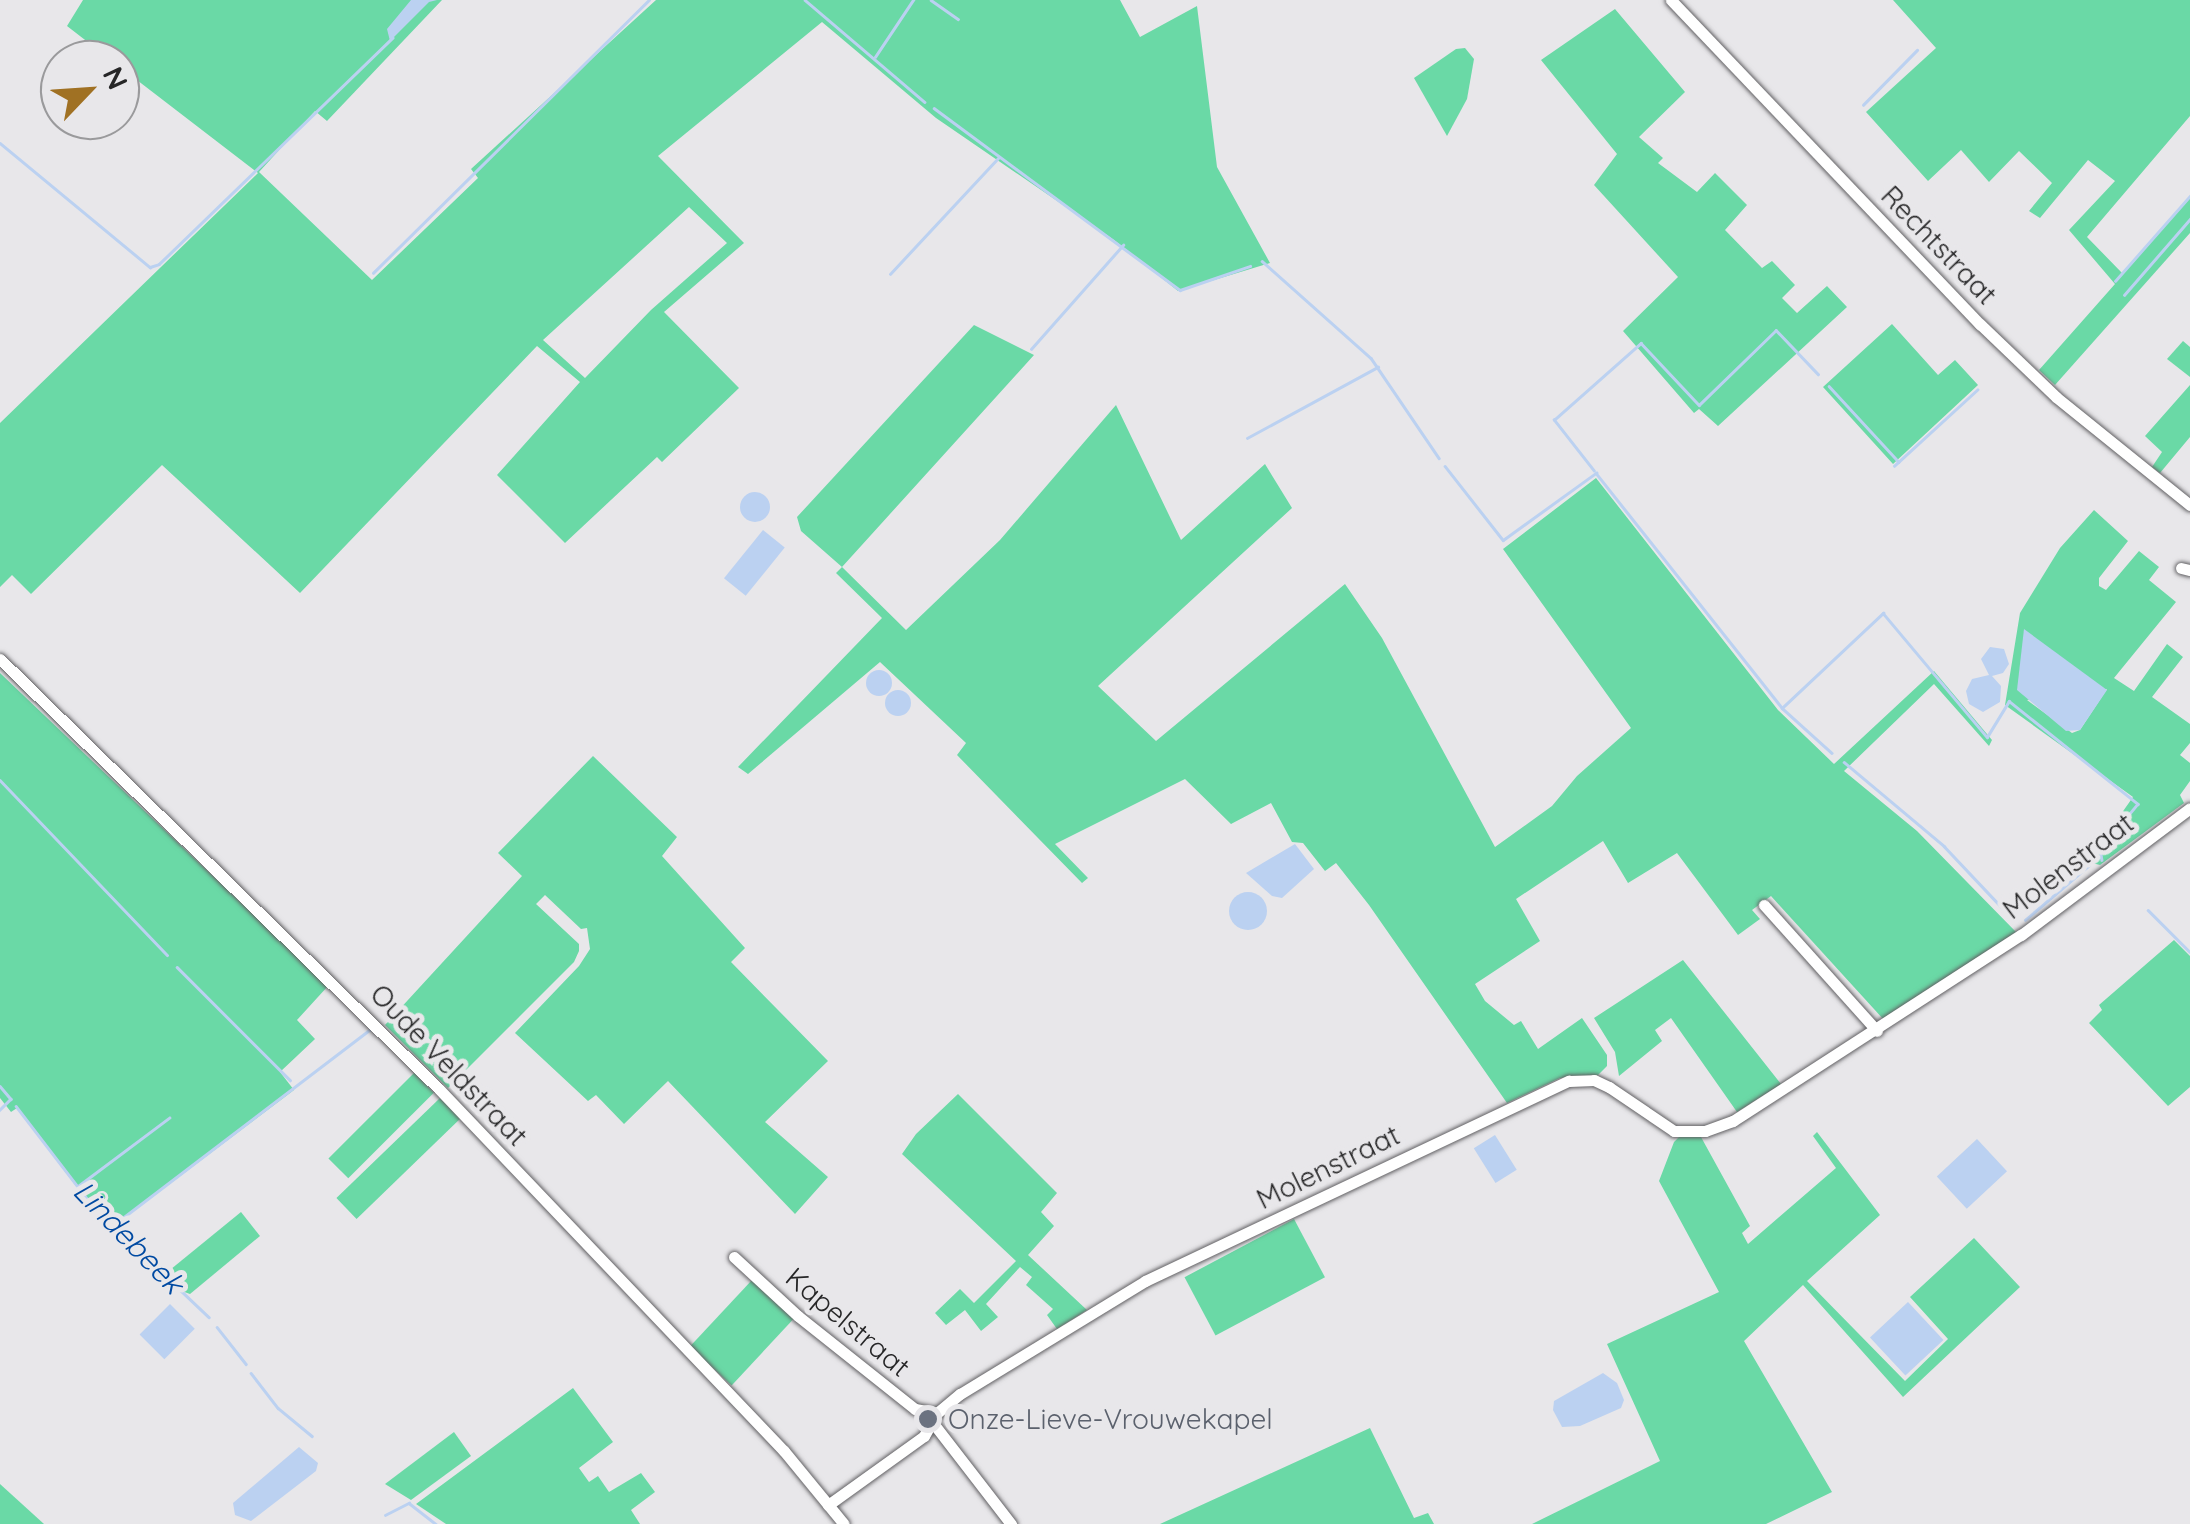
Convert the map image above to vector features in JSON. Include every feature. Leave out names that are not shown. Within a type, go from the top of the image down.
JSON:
[{"type":"street","name":"Rechtstraat","points":[[1671,0],[1980,324],[2056,397],[2190,505]]},
{"type":"street","name":"Oude Veldstraat","points":[[0,659],[440,1089],[784,1451],[844,1524]]},
{"type":"street","name":"Molenstraat","points":[[828,1506],[924,1436],[935,1418],[960,1394],[1145,1281],[1568,1081],[1594,1080],[1674,1131],[1690,1133],[1732,1121],[1877,1032],[2020,935],[2190,808]]},
{"type":"street","points":[[1764,905],[1877,1032]]},
{"type":"street","name":"Kapelstraat","points":[[734,1257],[884,1385],[915,1409],[935,1418],[1011,1524]]},
{"type":"green space","points":[[83,0],[442,0],[327,121],[315,111],[259,172],[372,280],[478,178],[471,169],[656,0],[1120,0],[1140,37],[1197,6],[1217,167],[1270,263],[1178,291],[1114,240],[936,118],[822,22],[658,156],[744,243],[664,312],[739,388],[662,462],[657,457],[565,543],[497,475],[580,382],[537,346],[300,593],[162,465],[31,594],[12,575],[0,587],[0,423],[258,173],[140,82],[140,40],[85,40],[67,26]],"holes":[[[689,207],[727,243],[651,310],[585,378],[543,340]]]},
{"type":"green space","points":[[1893,0],[2190,0],[2190,116],[2087,237],[2123,274],[2190,198],[2190,233],[2055,385],[2039,370],[2115,284],[2069,230],[2115,181],[2088,160],[2040,218],[2029,211],[2052,183],[2019,151],[1989,182],[1961,150],[1928,181],[1866,112],[1936,48]]},
{"type":"green space","points":[[1615,9],[1685,92],[1639,137],[1663,158],[1658,163],[1697,192],[1715,173],[1747,205],[1725,230],[1762,268],[1772,261],[1795,285],[1782,298],[1797,313],[1827,286],[1847,307],[1718,426],[1699,409],[1694,413],[1623,331],[1678,277],[1594,185],[1617,154],[1541,60]]},
{"type":"green space","points":[[1465,48],[1474,59],[1467,99],[1447,136],[1414,78],[1456,49]]},
{"type":"green space","points":[[1892,324],[1938,375],[1955,360],[1978,385],[1893,464],[1823,387]]},
{"type":"green space","points":[[974,325],[1034,355],[842,567],[801,531],[797,517]]},
{"type":"green space","points":[[2183,341],[2190,347],[2190,377],[2167,359]]},
{"type":"green space","points":[[2190,385],[2190,437],[2160,473],[2152,467],[2162,452],[2145,436]]},
{"type":"green space","points":[[1116,405],[1181,540],[1265,464],[1292,508],[1098,686],[1156,741],[1345,584],[1382,638],[1495,847],[1552,806],[1577,776],[1631,728],[1503,549],[1596,478],[1778,710],[1834,764],[1934,671],[1992,740],[1989,746],[1934,684],[1844,771],[1917,831],[2016,932],[1884,1020],[1771,896],[1752,910],[1760,919],[1738,935],[1677,853],[1628,883],[1603,841],[1516,899],[1540,941],[1475,984],[1485,1001],[1514,1025],[1521,1021],[1538,1049],[1582,1018],[1607,1055],[1607,1066],[1598,1075],[1560,1078],[1507,1103],[1336,863],[1325,871],[1303,843],[1292,842],[1271,803],[1231,824],[1185,779],[1055,844],[1088,878],[1082,883],[957,755],[966,743],[880,662],[748,774],[738,767],[882,618],[836,573],[842,567],[906,630],[1000,540]]},
{"type":"green space","points":[[2094,510],[2128,541],[2099,578],[2099,586],[2106,590],[2139,551],[2159,567],[2149,580],[2176,602],[2114,678],[2134,691],[2167,644],[2183,657],[2152,697],[2190,724],[2190,743],[2180,755],[2190,763],[2190,781],[2180,795],[2184,803],[2100,865],[2092,863],[2093,854],[2133,797],[2005,705],[2020,613],[2060,548]],"holes":[[[2107,689],[2080,730],[2072,733],[2027,700]]]},
{"type":"green space","points":[[0,673],[328,986],[297,1020],[315,1039],[280,1072],[294,1090],[114,1226],[79,1190],[17,1108],[11,1112],[0,1098]]},
{"type":"green space","points":[[593,756],[677,837],[662,856],[745,948],[731,962],[828,1061],[765,1122],[828,1177],[795,1214],[668,1081],[624,1124],[596,1095],[588,1101],[515,1033],[579,966],[590,949],[587,928],[581,929],[545,895],[536,904],[579,944],[574,962],[448,1088],[385,1025],[522,876],[498,853]]},
{"type":"green space","points":[[2174,940],[2190,956],[2190,1087],[2168,1106],[2089,1023],[2102,1010],[2099,1005]]},
{"type":"green space","points":[[1683,960],[1781,1084],[1737,1112],[1671,1018],[1655,1030],[1662,1041],[1619,1076],[1615,1052],[1594,1018]]},
{"type":"green space","points":[[414,1073],[434,1093],[348,1178],[328,1159]]},
{"type":"green space","points":[[958,1094],[1057,1193],[1041,1212],[1054,1226],[1028,1255],[1087,1310],[1057,1329],[1047,1315],[1053,1309],[1026,1285],[1032,1277],[1020,1267],[986,1304],[998,1317],[981,1331],[965,1310],[946,1325],[935,1313],[960,1289],[974,1303],[1016,1261],[902,1154],[916,1134]]},
{"type":"green space","points":[[440,1098],[460,1119],[357,1219],[336,1198]]},
{"type":"green space","points":[[1817,1132],[1880,1215],[1807,1281],[1905,1381],[1948,1339],[1910,1297],[1974,1238],[2020,1287],[1903,1397],[1803,1285],[1744,1341],[1832,1492],[1766,1524],[1532,1524],[1660,1461],[1607,1344],[1719,1292],[1659,1181],[1674,1142],[1679,1137],[1701,1137],[1750,1226],[1742,1233],[1748,1244],[1836,1168],[1813,1136]]},
{"type":"green space","points":[[241,1212],[260,1236],[190,1294],[179,1290],[165,1274]]},
{"type":"green space","points":[[1294,1219],[1325,1277],[1215,1335],[1185,1277]]},
{"type":"green space","points":[[752,1280],[794,1319],[732,1385],[690,1347]]},
{"type":"green space","points":[[573,1388],[613,1442],[579,1468],[589,1482],[598,1476],[609,1492],[641,1473],[655,1492],[631,1510],[640,1524],[446,1524],[416,1504]]},
{"type":"green space","points":[[1370,1428],[1414,1518],[1428,1513],[1434,1524],[1160,1524]]},
{"type":"green space","points":[[454,1432],[471,1456],[411,1500],[385,1484]]},
{"type":"green space","points":[[0,1484],[44,1524],[0,1524]]},
{"type":"water","points":[[411,0],[437,0],[429,2],[390,41],[387,29]]},
{"type":"water","points":[[755,492],[769,501],[770,507],[761,521],[755,522],[741,513],[740,507],[749,493]]},
{"type":"water","points":[[763,530],[785,548],[746,596],[724,578]]},
{"type":"water","points":[[2024,629],[2107,690],[2080,730],[2066,731],[2017,690]]},
{"type":"water","points":[[1990,647],[2004,649],[2009,664],[2003,673],[1992,676],[2001,686],[2000,702],[1983,712],[1969,704],[1966,691],[1972,679],[1989,675],[1981,659]]},
{"type":"water","points":[[879,670],[888,674],[892,683],[888,692],[879,696],[870,692],[866,683],[870,674]]},
{"type":"water","points":[[898,690],[907,694],[911,703],[907,712],[898,716],[889,712],[885,703],[889,694]]},
{"type":"water","points":[[1295,844],[1314,869],[1282,898],[1272,896],[1246,873]]},
{"type":"water","points":[[1248,892],[1261,898],[1267,911],[1261,924],[1248,930],[1235,924],[1229,911],[1235,898]]},
{"type":"water","points":[[1495,1135],[1517,1170],[1496,1183],[1474,1148]]},
{"type":"water","points":[[1977,1139],[2007,1171],[1967,1209],[1937,1177]]},
{"type":"water","points":[[1908,1302],[1943,1340],[1905,1375],[1870,1337]]},
{"type":"water","points":[[170,1304],[195,1329],[164,1359],[140,1334]]},
{"type":"water","points":[[1603,1373],[1617,1383],[1624,1400],[1621,1408],[1580,1426],[1562,1427],[1553,1410],[1554,1401]]},
{"type":"water","points":[[299,1447],[318,1463],[316,1471],[251,1521],[235,1515],[233,1503]]},
{"type":"waterway","points":[[373,273],[649,0]]},
{"type":"waterway","points":[[805,0],[925,102]]},
{"type":"waterway","points":[[875,57],[913,0]]},
{"type":"waterway","points":[[931,0],[958,19]]},
{"type":"waterway","points":[[0,143],[150,267],[159,264],[392,38]]},
{"type":"waterway","points":[[1863,105],[1917,50]]},
{"type":"waterway","points":[[934,108],[1180,290],[1250,266]]},
{"type":"waterway","points":[[890,274],[998,158]]},
{"type":"waterway","points":[[2115,281],[2190,196]]},
{"type":"waterway","points":[[2124,295],[2190,219]]},
{"type":"waterway","points":[[1031,349],[1123,245]]},
{"type":"waterway","points":[[1262,261],[1371,358],[1439,458]]},
{"type":"waterway","points":[[1594,471],[1554,420],[1641,343],[1699,405],[1776,330],[1818,374]]},
{"type":"waterway","points":[[1247,438],[1378,367]]},
{"type":"waterway","points":[[1829,386],[1899,462]]},
{"type":"waterway","points":[[1894,466],[1977,390]]},
{"type":"waterway","points":[[1445,466],[1503,540],[1596,473],[1782,708],[1883,613],[1987,737],[2009,701],[2138,804],[2100,850],[2102,860]]},
{"type":"waterway","points":[[1782,708],[1832,753]]},
{"type":"waterway","points":[[1844,762],[1944,846],[2011,917]]},
{"type":"waterway","points":[[0,780],[167,955]]},
{"type":"waterway","points":[[2025,920],[2100,856]]},
{"type":"waterway","points":[[2148,910],[2190,952]]},
{"type":"waterway","points":[[177,967],[290,1080]]},
{"type":"waterway","points":[[112,1226],[372,1028]]},
{"type":"waterway","name":"Lindebeek","points":[[0,1086],[11,1099],[0,1110]]},
{"type":"waterway","name":"Lindebeek","points":[[16,1106],[95,1209],[209,1317]]},
{"type":"waterway","points":[[78,1186],[169,1118]]},
{"type":"waterway","name":"Lindebeek","points":[[217,1327],[246,1364]]},
{"type":"waterway","name":"Lindebeek","points":[[251,1373],[278,1408],[312,1436]]},
{"type":"waterway","name":"Lindebeek","points":[[385,1515],[409,1503],[436,1524]]},
{"type":"place","name":"Onze-Lieve-Vrouwekapel","points":[[928,1419]]}]
